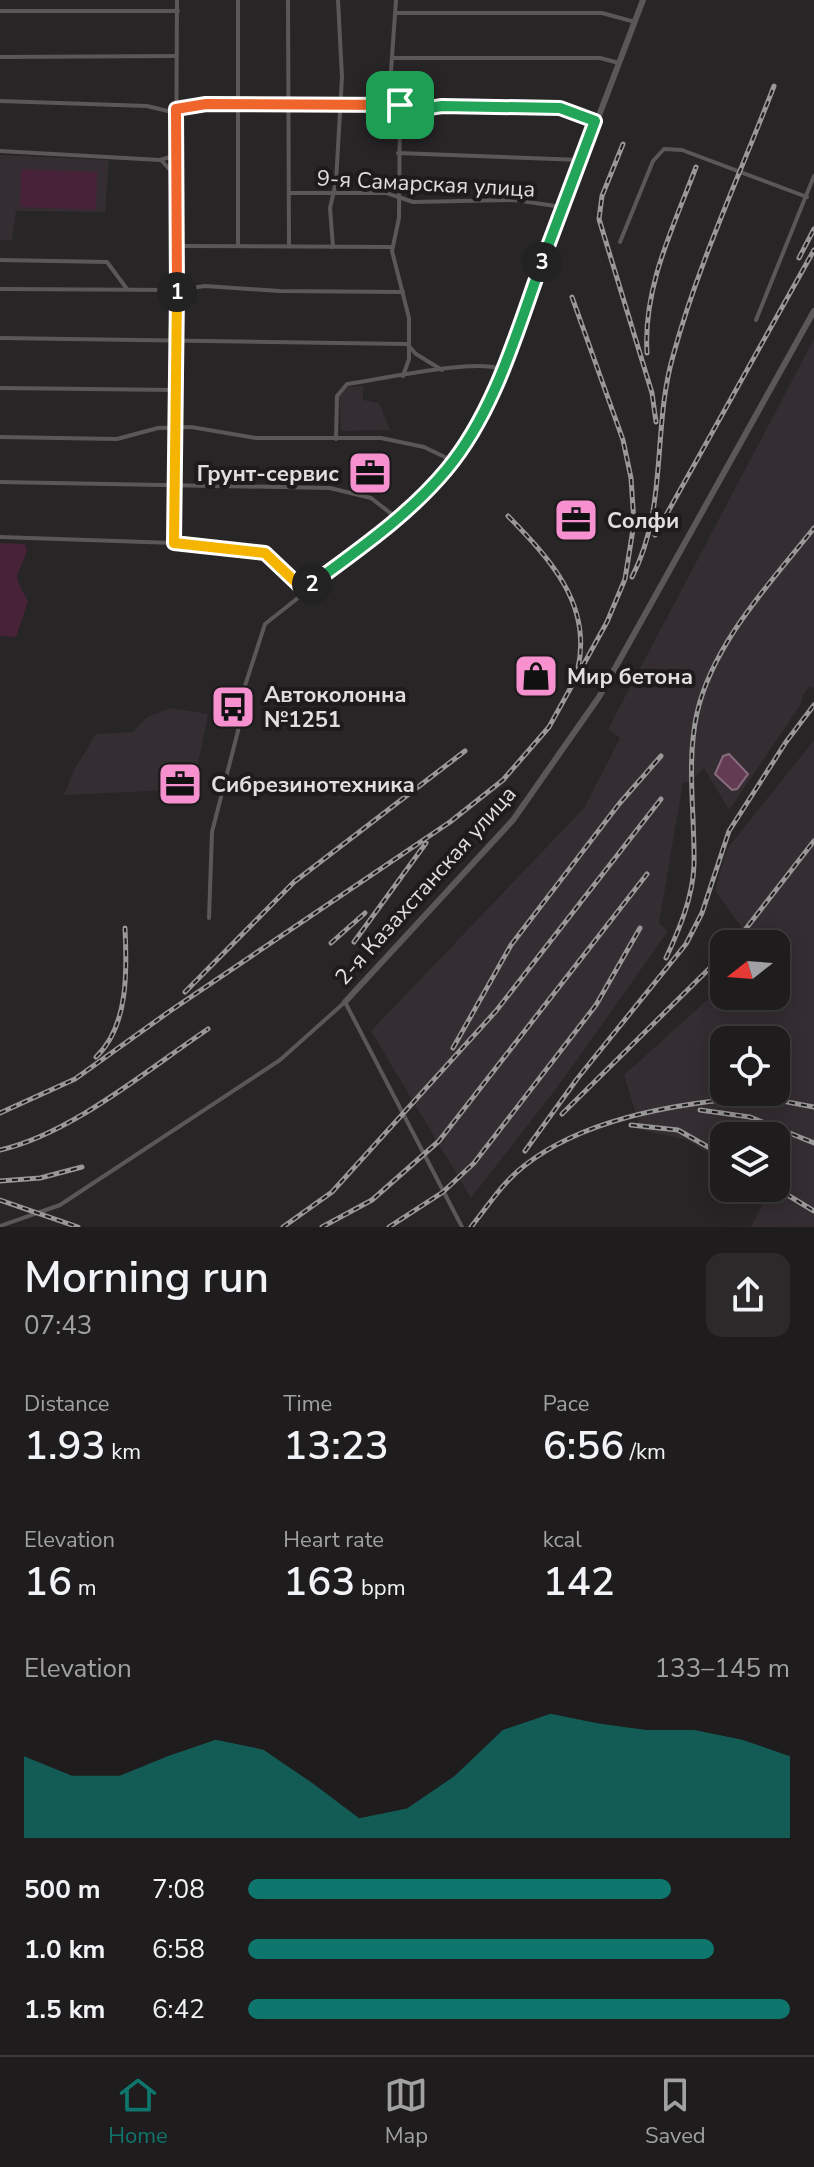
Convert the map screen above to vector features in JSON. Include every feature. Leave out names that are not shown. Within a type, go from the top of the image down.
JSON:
[{"type":"street","points":[[174,543],[177,0]]},
{"type":"street","points":[[238,0],[238,246]]},
{"type":"street","points":[[288,0],[289,245]]},
{"type":"street","points":[[333,247],[333,193],[343,65],[338,0]]},
{"type":"street","points":[[396,0],[392,82],[400,105],[398,231],[392,247],[409,318],[409,359],[403,376]]},
{"type":"street","points":[[209,918],[212,832],[250,666],[265,624],[304,590],[398,519],[453,461],[474,429],[501,370],[643,0]]},
{"type":"street","points":[[0,11],[178,11]]},
{"type":"street","points":[[396,13],[602,13],[635,22]]},
{"type":"street","points":[[0,57],[177,56]]},
{"type":"street","points":[[394,58],[600,58],[619,63]]},
{"type":"street","points":[[0,101],[176,109],[192,104],[400,105],[423,109],[442,106],[560,108],[595,121]]},
{"type":"street","points":[[620,242],[653,161],[664,149],[682,150],[807,197]]},
{"type":"street","points":[[0,151],[160,160],[177,155]]},
{"type":"street","points":[[398,153],[581,160]]},
{"type":"street","points":[[160,160],[177,178]]},
{"type":"street","points":[[756,320],[814,176]]},
{"type":"street","name":"9-я Самарская улица","points":[[289,193],[387,193],[413,202],[515,200],[562,207]]},
{"type":"street","points":[[178,246],[392,247]]},
{"type":"street","points":[[0,260],[107,262],[127,289]]},
{"type":"street","points":[[0,289],[177,290],[205,286],[280,291],[403,292]]},
{"type":"street","name":"2-я Казахстанская улица","points":[[0,1226],[50,1210],[280,1060],[345,1002],[513,820],[599,697],[814,311]]},
{"type":"street","points":[[0,338],[407,344],[416,354],[442,370]]},
{"type":"street","points":[[336,439],[340,389],[347,384],[442,370],[493,366],[501,370]]},
{"type":"street","points":[[0,388],[175,390]]},
{"type":"street","points":[[0,437],[127,439],[152,429],[174,427],[256,438],[400,441],[424,447],[453,461]]},
{"type":"street","points":[[0,482],[330,488],[371,498],[398,519]]},
{"type":"street","points":[[0,537],[174,543],[265,553],[304,590]]},
{"type":"street","points":[[345,1002],[462,1227]]},
{"type":"shaded area","points":[[0,155],[109,160],[105,212],[16,211],[12,240],[0,240]]},
{"type":"shaded area","points":[[21,169],[97,172],[96,210],[20,207]]},
{"type":"shaded area","points":[[814,339],[814,688],[810,686],[803,695],[801,704],[729,810],[704,768],[690,782],[683,782],[659,924],[668,931],[562,1081],[471,1198],[371,1031],[584,808],[620,738],[608,729]]},
{"type":"shaded area","points":[[363,386],[363,400],[379,403],[390,430],[341,431],[339,396],[347,387]]},
{"type":"shaded area","points":[[0,543],[25,544],[27,550],[18,579],[28,601],[16,637],[0,636]]},
{"type":"shaded area","points":[[170,708],[208,714],[193,789],[64,795],[74,770],[96,734],[133,732],[147,717]]},
{"type":"shaded area","points":[[814,740],[814,1227],[751,1227],[763,1202],[790,1202],[790,1122],[710,1122],[710,1154],[685,1139],[641,1130],[624,1075],[710,998],[710,1010],[790,1010],[790,930],[743,930],[715,890],[727,849]]},
{"type":"shaded area","points":[[729,754],[748,774],[737,789],[732,790],[715,774],[723,756]]},
{"type":"railway","points":[[632,577],[651,524],[663,412],[673,356],[707,254],[774,86]]},
{"type":"railway","points":[[623,144],[602,196],[599,219],[652,393],[656,422]]},
{"type":"railway","points":[[647,353],[650,305],[661,258],[696,167]]},
{"type":"railway","points":[[799,258],[814,229]]},
{"type":"railway","points":[[655,535],[814,250]]},
{"type":"railway","points":[[0,1113],[75,1079],[450,822],[503,780],[549,727],[607,622],[625,579],[634,523],[631,478],[623,440],[572,297]]},
{"type":"railway","points":[[508,516],[552,566],[573,603],[581,645],[578,668]]},
{"type":"railway","points":[[666,958],[684,913],[693,877],[692,751],[697,713],[705,687],[745,614],[814,528]]},
{"type":"railway","points":[[525,1151],[577,1079],[686,944],[702,913],[729,831],[786,742],[814,705]]},
{"type":"railway","points":[[185,992],[294,882],[465,751]]},
{"type":"railway","points":[[453,1048],[511,945],[619,804],[661,756]]},
{"type":"railway","points":[[283,1227],[332,1192],[496,1011],[661,799]]},
{"type":"railway","points":[[745,930],[814,841]]},
{"type":"railway","points":[[354,942],[426,843]]},
{"type":"railway","points":[[322,1227],[372,1200],[439,1141],[647,874]]},
{"type":"railway","points":[[331,943],[365,913]]},
{"type":"railway","points":[[96,1057],[115,1030],[124,996],[125,928]]},
{"type":"railway","points":[[389,1227],[443,1192],[474,1163],[596,1005],[640,928]]},
{"type":"railway","points":[[562,1114],[710,968]]},
{"type":"railway","points":[[0,1150],[27,1142],[81,1115],[208,1029]]},
{"type":"railway","points":[[471,1227],[516,1172],[547,1150],[599,1126],[656,1110],[741,1098],[761,1097],[814,1107]]},
{"type":"railway","points":[[700,1110],[750,1117],[814,1143]]},
{"type":"railway","points":[[631,1125],[678,1130],[710,1148]]},
{"type":"railway","points":[[0,1181],[40,1178],[82,1167]]},
{"type":"railway","points":[[790,1196],[814,1211]]},
{"type":"railway","points":[[0,1200],[78,1227]]},
{"type":"place","name":"Грунт-сервис","points":[[370,473]]},
{"type":"place","name":"Солфи","points":[[576,520]]},
{"type":"place","name":"Мир бетона","points":[[536,676]]},
{"type":"place","name":"Автоколонна №1251","points":[[233,707]]},
{"type":"place","name":"Сибрезинотехника","points":[[180,784]]},
{"type":"route","points":[[192,104],[267,107],[400,105],[415,109],[442,106],[560,108],[595,121],[509,352],[467,441],[432,486],[398,519],[304,590],[265,553],[174,543],[178,246],[176,109],[192,104]]}]
